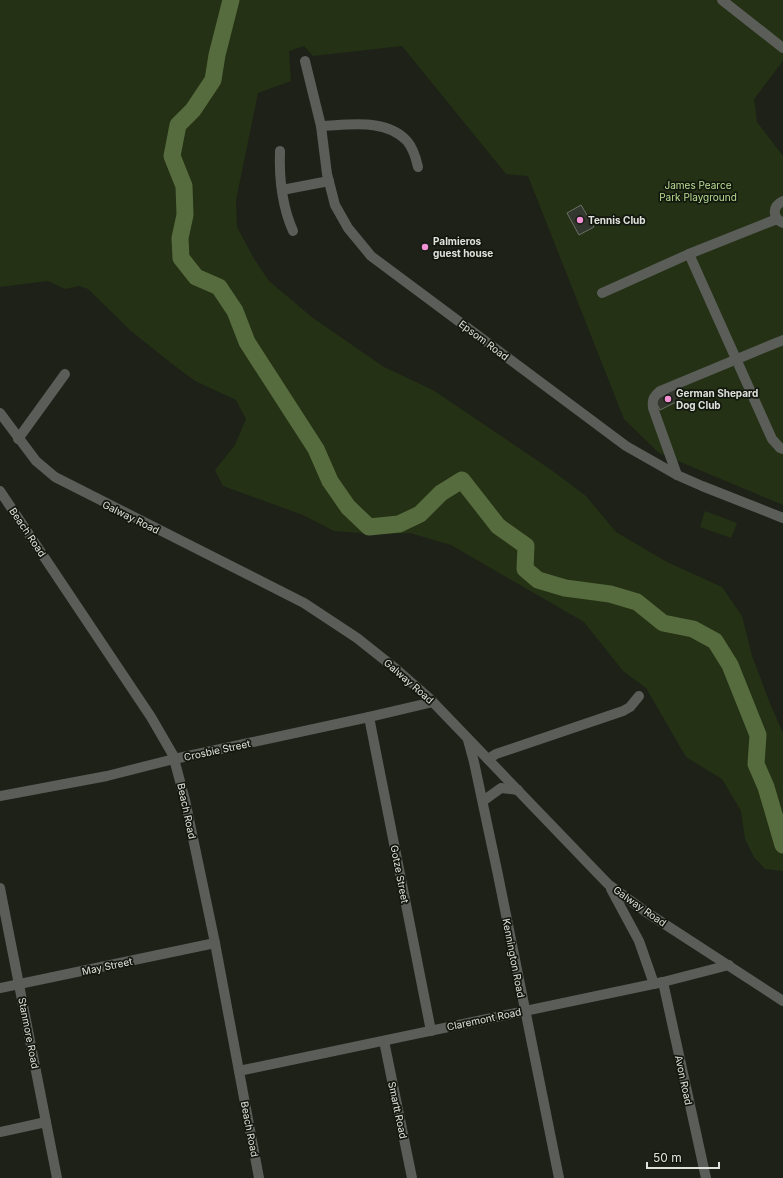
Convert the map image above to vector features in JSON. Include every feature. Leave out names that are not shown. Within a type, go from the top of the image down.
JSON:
[{"type":"street","points":[[722,0],[783,48]]},
{"type":"street","name":"Epsom Road","points":[[305,61],[321,126],[329,181],[340,215],[354,238],[371,256],[626,446],[677,475],[783,518]]},
{"type":"street","points":[[321,126],[372,124],[390,130],[407,141],[414,153],[418,167]]},
{"type":"street","points":[[280,151],[282,190],[288,219],[293,231]]},
{"type":"street","points":[[282,190],[329,181]]},
{"type":"street","points":[[602,293],[689,254],[780,221],[775,208],[783,201]]},
{"type":"street","points":[[689,254],[737,358],[772,439],[780,448],[783,449]]},
{"type":"street","points":[[677,475],[653,408],[652,401],[654,396],[660,391],[783,340]]},
{"type":"street","points":[[18,439],[65,374]]},
{"type":"street","name":"Galway Road","points":[[0,413],[18,439],[44,470],[64,483],[260,580],[319,612],[373,650],[433,702],[608,884],[646,912],[783,1000]]},
{"type":"street","name":"Beach Road","points":[[0,491],[151,717],[174,759],[186,800],[215,943],[259,1178]]},
{"type":"street","points":[[488,759],[496,754],[623,711],[630,708],[639,696]]},
{"type":"street","name":"Crosbie Street","points":[[0,796],[108,776],[174,759],[369,718],[433,702]]},
{"type":"street","name":"Gotze Street","points":[[369,718],[431,1031]]},
{"type":"street","name":"Kennington Road","points":[[467,738],[483,801],[559,1178]]},
{"type":"street","points":[[483,801],[501,788],[518,790]]},
{"type":"street","name":"Avon Road","points":[[608,884],[639,941],[658,983],[706,1178]]},
{"type":"street","name":"Stanmore Road","points":[[0,888],[58,1178]]},
{"type":"street","name":"May Street","points":[[0,988],[215,943]]},
{"type":"street","name":"Claremont Road","points":[[239,1071],[658,983],[729,965]]},
{"type":"street","name":"Smartt Road","points":[[384,1041],[412,1178]]},
{"type":"street","points":[[0,1132],[46,1122]]},
{"type":"green space","name":"James Pearce Park Playground","points":[[0,0],[783,0],[783,61],[754,99],[757,122],[783,156],[783,505],[659,453],[624,419],[528,176],[506,174],[402,46],[313,56],[304,46],[289,51],[291,81],[258,93],[236,200],[237,227],[253,257],[269,281],[313,318],[384,367],[433,390],[550,469],[586,496],[616,532],[667,562],[722,587],[742,616],[752,656],[783,733],[783,871],[765,869],[754,857],[745,839],[741,811],[722,779],[686,757],[646,688],[623,671],[584,622],[451,545],[410,533],[377,534],[334,531],[303,515],[223,486],[215,470],[235,445],[246,419],[236,400],[195,381],[171,363],[131,331],[88,289],[79,286],[65,289],[48,281],[0,287]]},
{"type":"green space","points":[[705,511],[737,523],[731,538],[700,527]]},
{"type":"building","name":"Tennis Club","points":[[581,205],[594,227],[579,235],[567,213]]},
{"type":"building","name":"German Shepard Dog Club","points":[[676,388],[682,399],[660,410],[655,400]]},
{"type":"waterway","points":[[231,0],[217,55],[213,80],[193,110],[178,125],[172,156],[184,186],[185,215],[180,238],[181,258],[196,277],[219,287],[235,311],[247,342],[316,449],[330,481],[348,507],[369,527],[399,524],[420,514],[441,493],[462,480],[498,526],[526,546],[525,569],[538,580],[565,588],[610,594],[637,602],[663,623],[693,629],[715,641],[730,665],[758,735],[756,764],[766,787],[783,845]]},
{"type":"place","name":"Tennis Club","points":[[580,220]]},
{"type":"place","name":"Palmieros guest house","points":[[425,247]]},
{"type":"place","name":"German Shepard Dog Club","points":[[668,399]]}]
